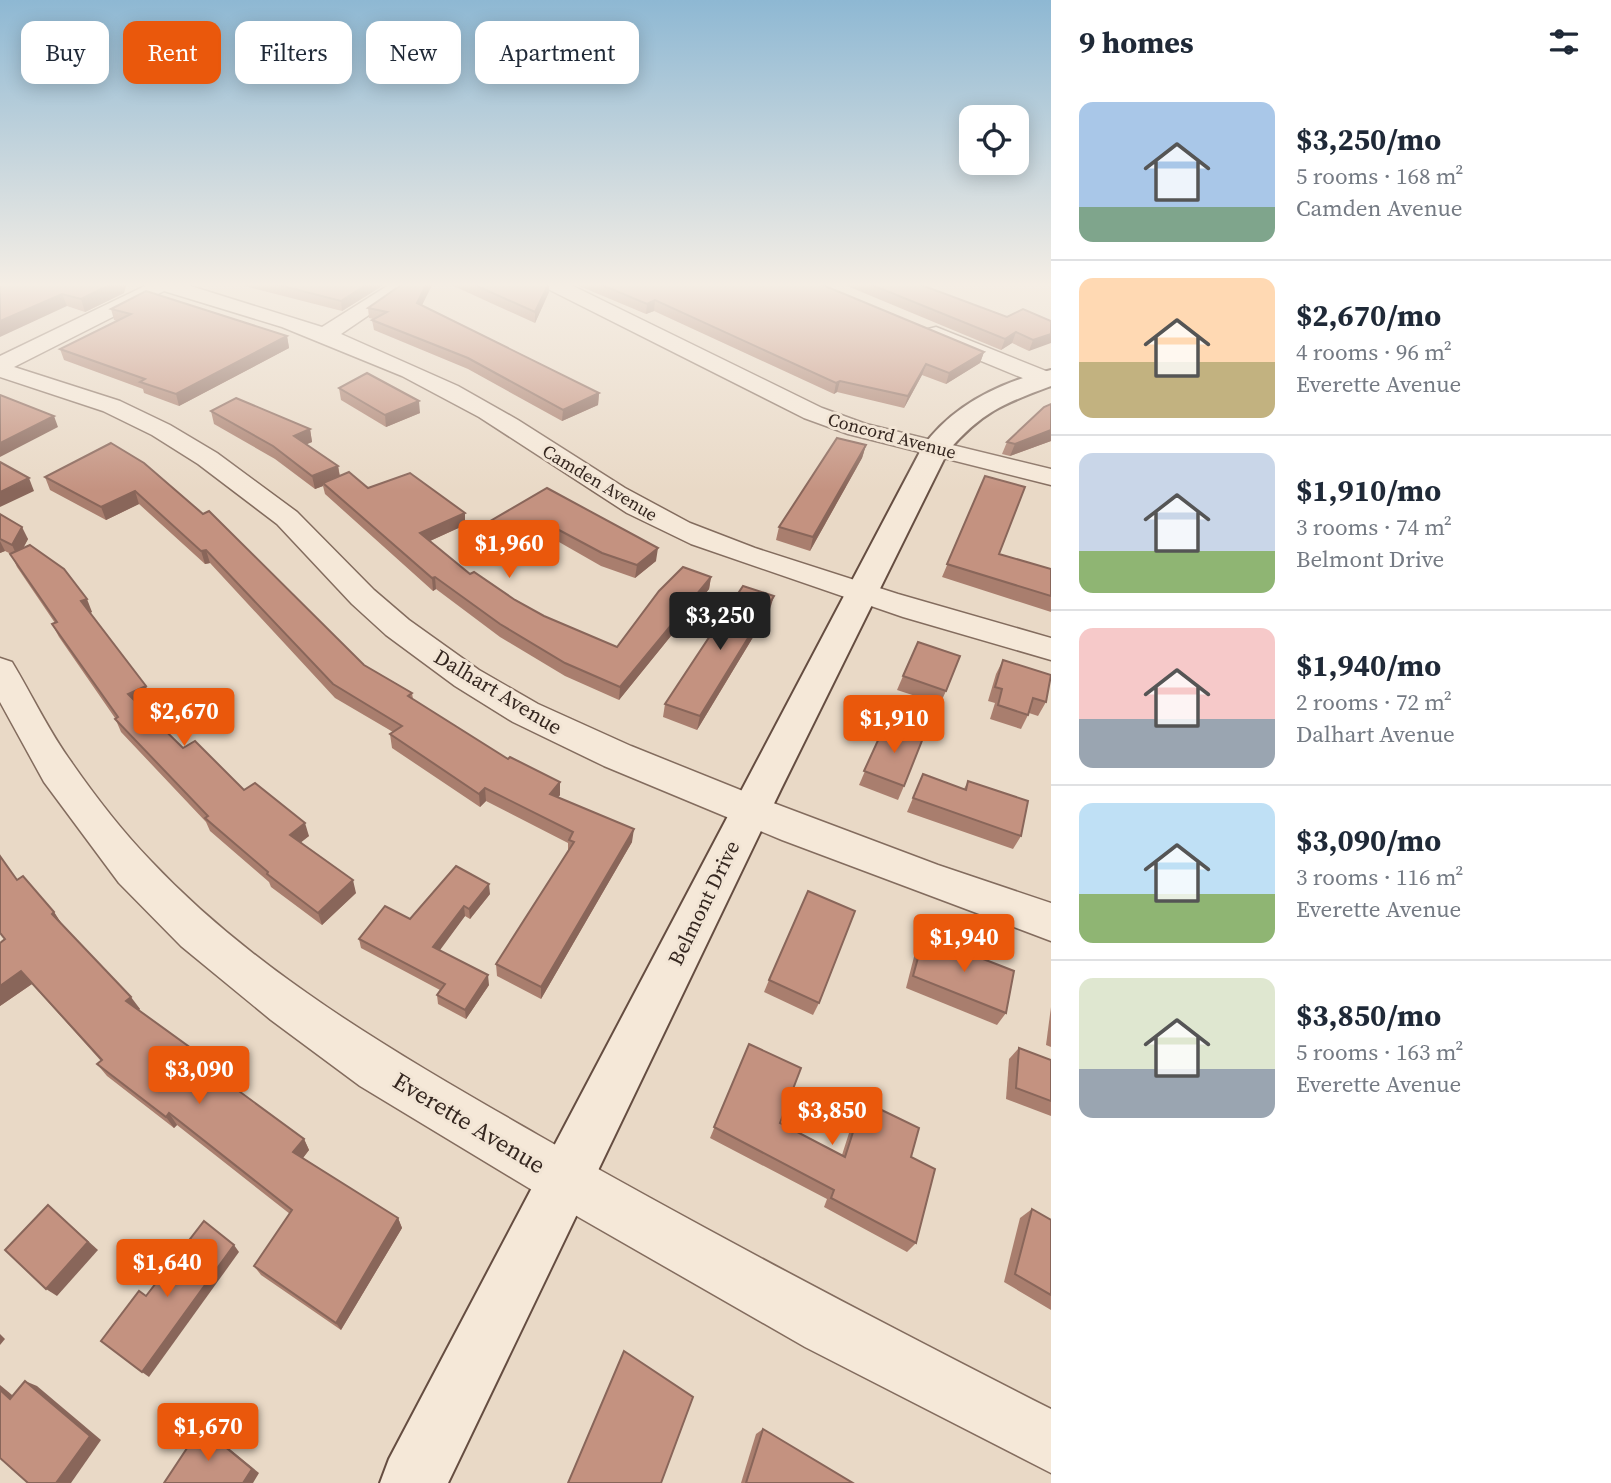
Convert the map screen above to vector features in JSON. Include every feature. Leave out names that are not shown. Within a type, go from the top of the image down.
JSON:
[{"type":"street","points":[[0,367],[29,352]]},
{"type":"street","name":"Camden Avenue","points":[[367,352],[420,375],[489,413],[614,495],[661,520],[755,560],[1051,649]]},
{"type":"street","name":"Concord Avenue","points":[[689,352],[813,414],[857,429],[1051,477]]},
{"type":"street","points":[[983,352],[1048,378]]},
{"type":"street","name":"Dalhart Avenue","points":[[0,367],[88,397],[149,425],[208,461],[275,508],[375,609],[415,641],[481,686],[541,721],[607,752],[750,811],[968,895],[1051,922]]},
{"type":"street","name":"Belmont Drive","points":[[413,1483],[860,593],[936,449],[963,418],[995,398],[1048,378]]},
{"type":"street","name":"Everette Avenue","points":[[0,670],[65,782],[134,871],[196,933],[287,1005],[377,1069],[566,1180],[826,1326],[1051,1442]]},
{"type":"building","points":[[69,352],[256,352],[176,394],[140,382],[145,379]]},
{"type":"building","points":[[453,352],[517,352],[599,393],[563,410]]},
{"type":"building","points":[[769,352],[984,352],[949,373],[926,364],[908,396],[840,381],[836,383]]},
{"type":"building","points":[[367,373],[419,401],[385,415],[339,388]]},
{"type":"building","points":[[0,395],[54,416],[0,443]]},
{"type":"building","points":[[236,398],[310,429],[294,436],[338,466],[312,476],[273,446],[211,411]]},
{"type":"building","points":[[1051,404],[1051,430],[1015,444],[1007,442],[1044,407]]},
{"type":"building","points":[[837,438],[866,445],[813,537],[779,527]]},
{"type":"building","points":[[111,443],[144,463],[203,514],[209,511],[364,665],[412,693],[408,696],[508,759],[510,757],[560,782],[550,794],[634,829],[541,987],[496,964],[574,842],[569,840],[573,832],[485,788],[479,794],[390,734],[402,726],[333,684],[206,550],[201,551],[135,491],[101,507],[45,477]]},
{"type":"building","points":[[0,462],[29,478],[0,492]]},
{"type":"building","points":[[349,472],[368,488],[410,473],[465,513],[420,533],[470,574],[474,572],[544,616],[617,647],[659,591],[683,567],[711,577],[620,687],[565,663],[500,624],[435,577],[432,578],[323,483]]},
{"type":"building","points":[[985,476],[1025,487],[999,554],[1051,569],[1051,596],[947,564]]},
{"type":"building","points":[[547,488],[658,548],[637,565],[602,553],[559,530],[534,545],[492,520]]},
{"type":"building","points":[[0,514],[22,527],[12,545],[0,539]]},
{"type":"building","points":[[30,545],[64,569],[87,599],[81,601],[146,686],[128,694],[183,748],[195,741],[244,790],[255,783],[305,823],[290,835],[353,880],[318,913],[267,874],[268,872],[205,818],[208,816],[115,719],[118,717],[52,624],[57,622],[10,554]]},
{"type":"building","points":[[743,586],[774,596],[700,716],[665,704]]},
{"type":"building","points":[[918,642],[960,656],[946,691],[903,676]]},
{"type":"building","points":[[1003,660],[1051,675],[1046,702],[1033,698],[1028,715],[998,705],[1002,689],[995,687]]},
{"type":"building","points":[[885,725],[923,738],[904,786],[864,771]]},
{"type":"building","points":[[923,774],[966,790],[968,781],[1028,801],[1021,836],[913,798]]},
{"type":"building","points":[[0,856],[17,880],[23,876],[54,912],[52,914],[131,997],[126,1001],[213,1064],[209,1069],[304,1139],[293,1152],[398,1218],[336,1323],[254,1266],[292,1210],[169,1113],[166,1117],[97,1064],[102,1060],[21,971],[0,986],[0,943],[5,939],[0,933]]},
{"type":"building","points":[[456,866],[489,884],[469,909],[464,906],[433,947],[488,975],[465,1010],[437,995],[445,984],[359,939],[385,906],[410,919]]},
{"type":"building","points":[[808,891],[855,911],[819,1003],[769,980]]},
{"type":"building","points":[[924,936],[1014,971],[1006,1013],[913,976]]},
{"type":"building","points":[[749,1044],[801,1068],[780,1123],[845,1157],[863,1101],[919,1128],[911,1157],[935,1169],[916,1243],[831,1198],[834,1190],[714,1127]]},
{"type":"building","points":[[1019,1048],[1051,1060],[1051,1101],[1016,1088]]},
{"type":"building","points":[[48,1205],[88,1242],[46,1289],[5,1250]]},
{"type":"building","points":[[1032,1209],[1051,1220],[1051,1295],[1015,1274]]},
{"type":"building","points":[[204,1221],[234,1245],[142,1372],[101,1341],[139,1291],[146,1296]]},
{"type":"building","points":[[624,1351],[693,1397],[661,1483],[568,1483]]},
{"type":"building","points":[[25,1381],[90,1436],[56,1483],[28,1483],[0,1458],[0,1390],[10,1399]]},
{"type":"building","points":[[201,1427],[252,1469],[243,1483],[164,1483]]},
{"type":"building","points":[[763,1429],[853,1483],[746,1483]]}]
